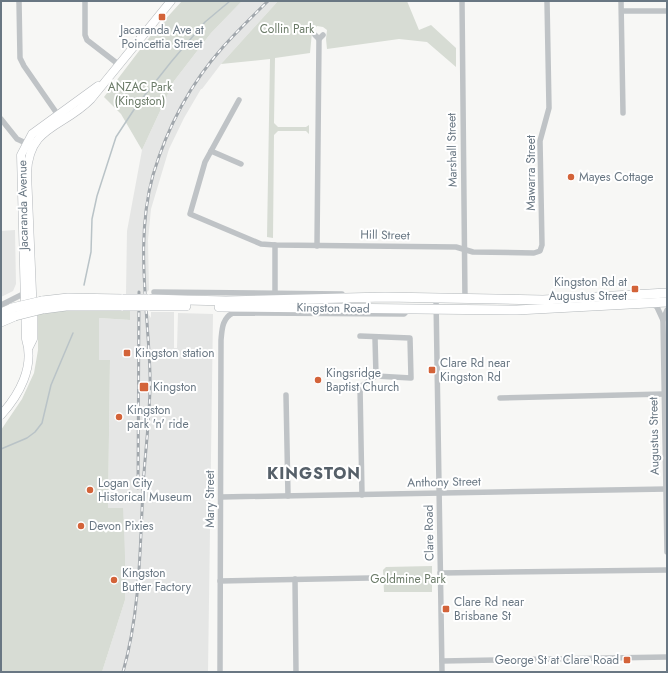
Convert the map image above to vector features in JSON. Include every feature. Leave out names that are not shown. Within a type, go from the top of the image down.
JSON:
[{"type":"main road","name":"Kingston Road","points":[[1,313],[14,312],[68,298],[123,302],[150,299],[288,300],[385,297],[465,300],[567,300],[667,293]]},
{"type":"main road","name":"Kingston Road","points":[[150,299],[410,309],[551,309],[667,302]]},
{"type":"main road","points":[[465,300],[468,306],[481,306],[486,309]]},
{"type":"main road","name":"Kingston Road","points":[[1,322],[14,312]]},
{"type":"street","points":[[19,1],[20,58],[58,115]]},
{"type":"street","points":[[85,1],[85,35],[88,40],[118,64]]},
{"type":"street","name":"Jacaranda Avenue","points":[[29,348],[26,339],[20,166],[21,155],[29,145],[76,107],[107,78],[171,1]]},
{"type":"street","name":"Marshall Street","points":[[462,1],[465,300]]},
{"type":"street","name":"Mawarra Street","points":[[540,251],[542,245],[540,141],[549,108],[547,1]]},
{"type":"street","points":[[621,1],[623,113]]},
{"type":"street","points":[[622,11],[667,11]]},
{"type":"street","points":[[317,246],[319,36]]},
{"type":"street","points":[[239,100],[211,151],[241,164]]},
{"type":"street","name":"Jacaranda Avenue","points":[[1,415],[14,399],[24,380],[29,348],[33,339],[27,173],[29,145],[36,130],[58,115],[76,107]]},
{"type":"street","points":[[1,119],[12,134],[29,145]]},
{"type":"street","name":"Hill Street","points":[[211,151],[205,162],[190,214],[261,244],[456,247],[473,252],[534,253],[540,251]]},
{"type":"street","points":[[275,245],[275,293]]},
{"type":"street","points":[[1,305],[25,293]]},
{"type":"street","name":"Kingston Road","points":[[150,299],[275,293],[380,294],[385,297]]},
{"type":"street","name":"Clare Road","points":[[436,298],[442,672]]},
{"type":"street","points":[[651,303],[657,307],[663,320]]},
{"type":"street","name":"Mary Street","points":[[220,672],[222,327],[228,317],[233,313],[404,314],[410,309]]},
{"type":"street","points":[[663,320],[667,310]]},
{"type":"street","name":"Augustus Street","points":[[663,320],[667,552]]},
{"type":"street","points":[[360,336],[375,338],[410,338],[411,378],[376,376],[360,387],[362,495]]},
{"type":"street","points":[[375,338],[376,376]]},
{"type":"street","points":[[500,398],[664,394]]},
{"type":"street","points":[[286,395],[288,496]]},
{"type":"street","name":"Anthony Street","points":[[221,497],[666,489]]},
{"type":"street","points":[[440,573],[667,570]]},
{"type":"street","points":[[220,581],[370,578]]},
{"type":"street","points":[[295,579],[296,672]]},
{"type":"street","points":[[442,660],[667,657]]},
{"type":"shaded area","points":[[242,1],[278,1],[221,64],[201,89],[184,118],[169,149],[151,209],[148,240],[149,290],[145,294],[126,294],[127,231],[142,150],[174,81],[211,33]]},
{"type":"shaded area","points":[[15,230],[16,284],[13,291],[1,297],[1,231]]},
{"type":"shaded area","points":[[130,309],[145,309],[151,318],[151,312],[174,312],[174,348],[177,348],[178,313],[213,314],[208,672],[102,672],[125,600],[108,508],[110,361],[99,360],[99,318],[130,320]]},
{"type":"green space","name":"ANZAC Park (Kingston)","points":[[182,1],[242,1],[211,33],[174,81],[142,150],[121,114],[104,97],[152,34]]},
{"type":"green space","name":"Collin Park","points":[[278,1],[407,1],[419,30],[431,25],[456,48],[456,67],[427,42],[399,39],[327,49],[327,30],[323,27],[317,26],[312,32],[310,53],[275,58],[274,123],[278,127],[306,127],[309,125],[309,134],[306,131],[278,131],[274,135],[273,238],[267,237],[270,59],[221,64]]},
{"type":"green space","points":[[130,309],[130,320],[99,318],[99,360],[110,360],[108,508],[123,508],[125,556],[125,600],[102,672],[1,672],[1,430],[22,399],[34,373],[38,350],[38,314],[65,310]]},
{"type":"green space","name":"Goldmine Park","points":[[432,566],[432,592],[384,592],[383,570],[386,567]]},
{"type":"waterway","points":[[84,285],[91,252],[92,219],[97,196],[116,137],[137,105],[171,62],[205,22],[230,1]]},
{"type":"waterway","points":[[1,449],[27,438],[35,432],[42,423],[51,385],[73,333]]},
{"type":"railway","points":[[123,672],[129,649],[136,604],[150,402],[144,249],[148,199],[153,175],[165,140],[190,91],[211,61],[223,47],[268,1]]},
{"type":"railway","points":[[138,488],[139,292]]},
{"type":"place","name":"Jacaranda Ave at Poincettia Street","points":[[162,17]]},
{"type":"place","name":"Mayes Cottage","points":[[571,177]]},
{"type":"place","name":"Kingston Rd at Augustus Street","points":[[635,289]]},
{"type":"place","name":"Kingston station","points":[[127,353]]},
{"type":"place","name":"Clare Rd near Kingston Rd","points":[[432,370]]},
{"type":"place","name":"Kingsridge Baptist Church","points":[[318,380]]},
{"type":"place","name":"Kingston","points":[[144,387]]},
{"type":"place","name":"Kingston park 'n' ride","points":[[119,417]]},
{"type":"place","name":"Logan City Historical Museum","points":[[90,490]]},
{"type":"place","name":"Devon Pixies","points":[[81,526]]},
{"type":"place","name":"Kingston Butter Factory","points":[[114,580]]},
{"type":"place","name":"Clare Rd near Brisbane St","points":[[446,609]]},
{"type":"place","name":"George St at Clare Road","points":[[627,660]]},
{"type":"district","name":"KINGSTON","points":[[314,473]]}]
